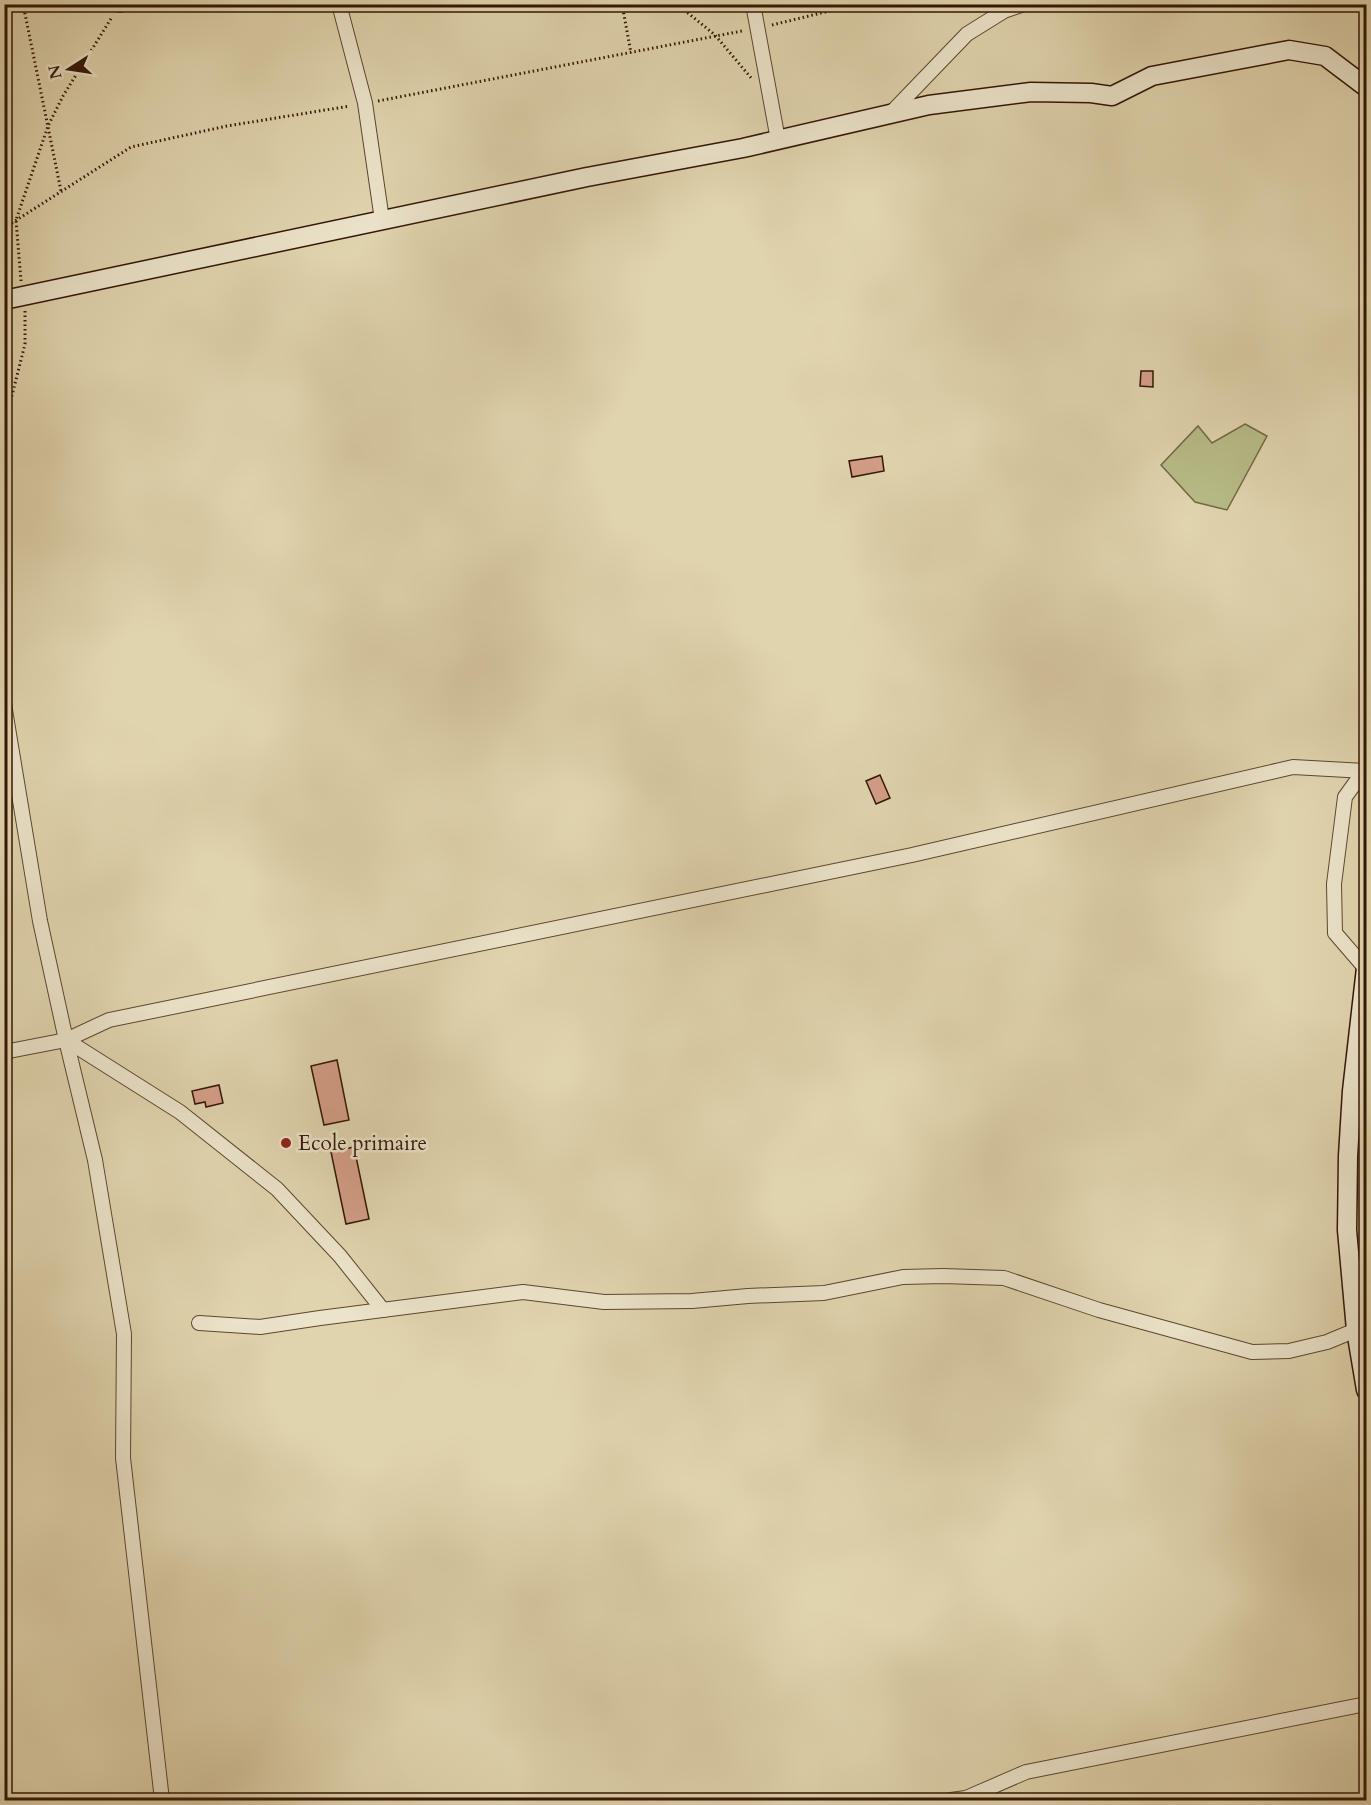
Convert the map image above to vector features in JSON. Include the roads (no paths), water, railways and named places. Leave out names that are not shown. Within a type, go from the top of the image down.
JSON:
[{"type":"street","points":[[339,4],[365,103],[382,220]]},
{"type":"street","points":[[753,4],[778,140]]},
{"type":"street","points":[[889,115],[967,34],[1004,11],[1024,4]]},
{"type":"street","points":[[10,295],[587,177],[743,148],[929,105],[1031,93],[1091,93],[1112,96],[1152,76],[1289,50],[1325,56],[1366,87]]},
{"type":"street","points":[[4,704],[40,921],[95,1160],[124,1334],[123,1458],[162,1800]]},
{"type":"street","points":[[4,1052],[66,1040],[110,1020],[912,855],[1293,767],[1366,770]]},
{"type":"street","points":[[1366,770],[1345,796],[1334,884],[1335,933],[1366,968],[1359,1112],[1347,1230],[1356,1330],[1366,1390]]},
{"type":"street","points":[[66,1040],[180,1112],[277,1189],[340,1256],[383,1310]]},
{"type":"street","points":[[199,1323],[260,1327],[523,1292],[604,1302],[692,1301],[824,1293],[903,1277],[943,1276],[1004,1278],[1099,1310],[1252,1352],[1289,1351],[1327,1342],[1356,1330]]},
{"type":"street","points":[[951,1800],[966,1798],[1026,1772],[1366,1704]]},
{"type":"place","name":"Ecole primaire","points":[[286,1143]]}]
